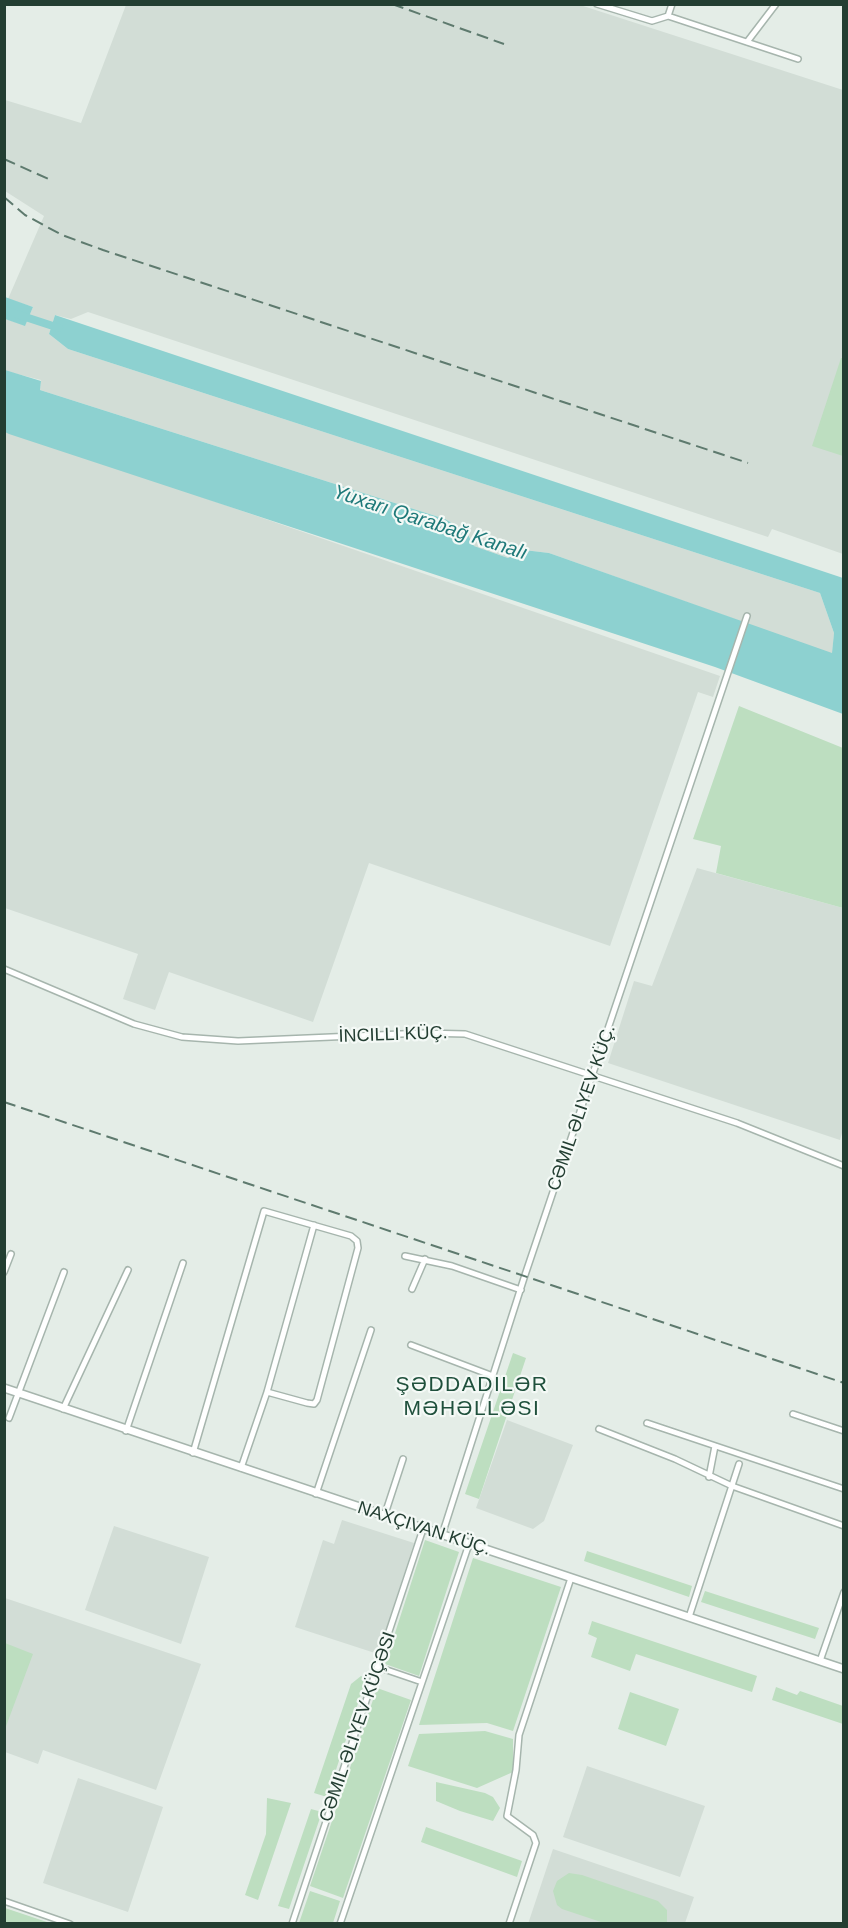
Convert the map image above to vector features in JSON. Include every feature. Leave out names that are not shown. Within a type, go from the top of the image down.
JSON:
[{"type":"street","points":[[597,4],[651,21],[668,16],[798,59]]},
{"type":"street","points":[[668,16],[672,4]]},
{"type":"street","points":[[747,42],[776,4]]},
{"type":"street","name":"CƏMIL ƏLIYEV KÜÇ.","points":[[442,1535],[520,1290],[747,616]]},
{"type":"street","name":"İNCILLI KÜÇ.","points":[[4,969],[134,1024],[182,1037],[238,1041],[424,1033],[465,1034],[736,1123],[843,1166]]},
{"type":"street","points":[[193,1453],[264,1211],[351,1236],[357,1241],[358,1248],[317,1400],[314,1404],[307,1403],[267,1392]]},
{"type":"street","points":[[241,1468],[267,1392],[314,1225]]},
{"type":"street","points":[[4,1272],[11,1254]]},
{"type":"street","points":[[405,1256],[424,1259],[520,1290]]},
{"type":"street","points":[[412,1289],[424,1259]]},
{"type":"street","points":[[126,1431],[183,1263]]},
{"type":"street","points":[[63,1409],[128,1270]]},
{"type":"street","points":[[9,1418],[64,1272]]},
{"type":"street","points":[[316,1494],[371,1330]]},
{"type":"street","points":[[411,1345],[493,1376]]},
{"type":"street","points":[[4,1389],[843,1669]]},
{"type":"street","points":[[793,1414],[843,1431]]},
{"type":"street","points":[[647,1423],[843,1489]]},
{"type":"street","points":[[599,1428],[675,1459],[709,1477],[843,1526]]},
{"type":"street","points":[[709,1477],[715,1446]]},
{"type":"street","points":[[384,1516],[403,1459]]},
{"type":"street","points":[[689,1617],[739,1464]]},
{"type":"street","name":"CƏMIL ƏLIYEV KÜÇƏSI","points":[[292,1923],[423,1529]]},
{"type":"street","points":[[340,1923],[469,1544]]},
{"type":"street","points":[[509,1923],[536,1843],[533,1835],[507,1816],[516,1770],[519,1735],[572,1578]]},
{"type":"street","points":[[820,1660],[843,1592]]},
{"type":"street","points":[[378,1667],[422,1682]]},
{"type":"street","points":[[4,1901],[70,1923]]},
{"type":"shaded area","points":[[126,5],[580,5],[843,90],[843,554],[772,529],[768,537],[88,312],[71,319],[55,315],[49,334],[68,349],[820,593],[834,633],[832,654],[549,553],[524,550],[508,558],[474,546],[466,531],[445,519],[40,390],[41,380],[5,371],[5,319],[25,325],[33,307],[8,299],[44,216],[5,191],[5,100],[81,123]]},
{"type":"shaded area","points":[[5,429],[720,676],[713,697],[698,692],[610,946],[369,863],[313,1022],[169,972],[155,1010],[123,999],[138,954],[5,908]]},
{"type":"shaded area","points":[[697,868],[843,908],[844,1126],[840,1140],[608,1063],[634,981],[652,986]]},
{"type":"shaded area","points":[[507,1420],[573,1445],[544,1521],[533,1529],[476,1508]]},
{"type":"shaded area","points":[[342,1520],[414,1543],[378,1654],[295,1627],[323,1540],[334,1544]]},
{"type":"shaded area","points":[[114,1526],[209,1557],[181,1644],[85,1610]]},
{"type":"shaded area","points":[[5,1598],[201,1664],[156,1790],[43,1750],[38,1764],[5,1752]]},
{"type":"shaded area","points":[[587,1766],[705,1806],[680,1877],[563,1837]]},
{"type":"shaded area","points":[[78,1778],[163,1807],[128,1912],[43,1883]]},
{"type":"shaded area","points":[[553,1849],[694,1897],[685,1923],[528,1924]]},
{"type":"green space","points":[[841,358],[844,358],[843,456],[812,446]]},
{"type":"green space","points":[[739,706],[843,748],[843,908],[716,873],[721,846],[693,839]]},
{"type":"green space","points":[[513,1353],[526,1358],[479,1499],[465,1494]]},
{"type":"green space","points":[[425,1540],[459,1552],[419,1676],[385,1664]]},
{"type":"green space","points":[[587,1551],[692,1586],[689,1597],[584,1561]]},
{"type":"green space","points":[[473,1558],[561,1587],[513,1731],[487,1723],[419,1725]]},
{"type":"green space","points":[[705,1591],[819,1628],[815,1639],[701,1602]]},
{"type":"green space","points":[[592,1621],[757,1676],[752,1692],[636,1654],[630,1671],[591,1657],[597,1638],[588,1634]]},
{"type":"green space","points":[[5,1643],[33,1654],[4,1729]]},
{"type":"green space","points":[[361,1676],[366,1679],[327,1797],[314,1793],[351,1684]]},
{"type":"green space","points":[[776,1687],[797,1695],[800,1691],[843,1706],[843,1724],[772,1700]]},
{"type":"green space","points":[[377,1688],[411,1700],[343,1898],[310,1886]]},
{"type":"green space","points":[[630,1692],[679,1709],[666,1746],[618,1729]]},
{"type":"green space","points":[[485,1731],[513,1739],[513,1772],[477,1788],[408,1766],[419,1734]]},
{"type":"green space","points":[[436,1782],[485,1793],[493,1797],[500,1808],[493,1821],[460,1811],[436,1801]]},
{"type":"green space","points":[[267,1798],[291,1803],[258,1900],[245,1895],[266,1834]]},
{"type":"green space","points":[[311,1809],[322,1812],[289,1909],[278,1906]]},
{"type":"green space","points":[[426,1827],[522,1861],[517,1877],[421,1842]]},
{"type":"green space","points":[[569,1873],[582,1875],[658,1901],[667,1910],[667,1923],[604,1923],[562,1909],[557,1905],[553,1891],[557,1881]]},
{"type":"green space","points":[[310,1891],[340,1901],[333,1923],[299,1923]]},
{"type":"green space","points":[[5,1908],[50,1923],[5,1923]]},
{"type":"water","points":[[5,297],[33,307],[25,326],[5,319]]},
{"type":"water","name":"Yuxarı Qarabağ Kanalı","points":[[55,315],[843,578],[843,714],[715,667],[5,432],[5,370],[41,381],[40,390],[445,519],[466,531],[474,546],[508,558],[524,550],[549,553],[832,653],[834,633],[820,593],[68,349],[49,334]]},
{"type":"waterway","points":[[4,310],[59,328]]},
{"type":"railway","points":[[392,4],[504,44]]},
{"type":"railway","points":[[4,159],[53,181]]},
{"type":"railway","points":[[4,197],[25,215],[62,235],[103,250],[748,463]]},
{"type":"railway","points":[[4,1102],[844,1383]]},
{"type":"district","name":"ŞƏDDADILƏR MƏHƏLLƏSI","points":[[472,1397]]}]
